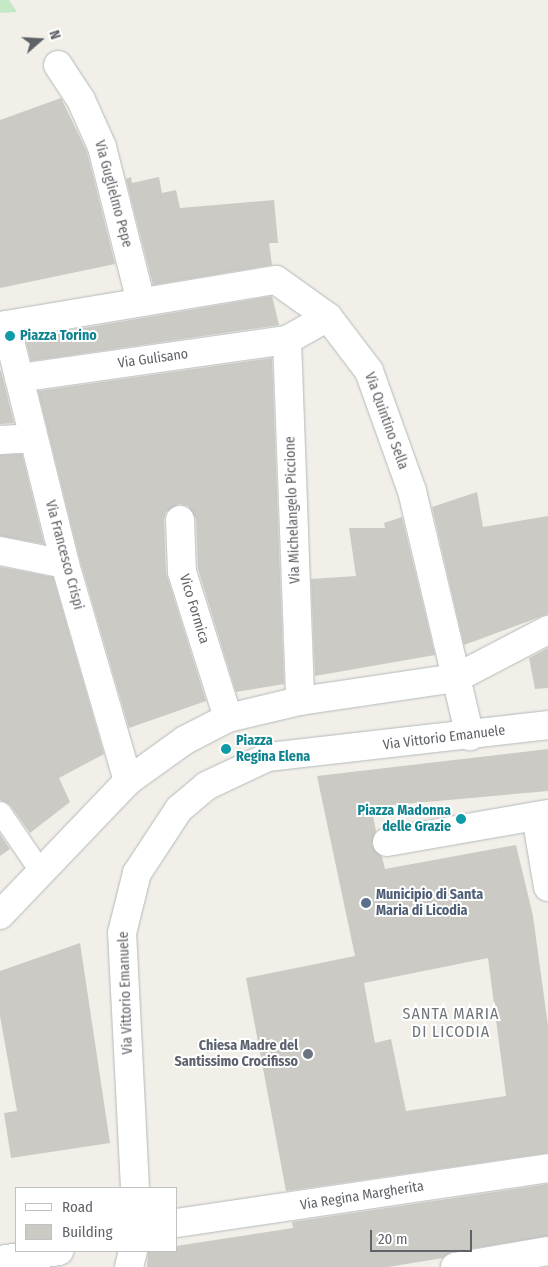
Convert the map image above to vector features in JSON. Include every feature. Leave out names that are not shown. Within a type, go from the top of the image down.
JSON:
[{"type":"street","name":"Via Guglielmo Pepe","points":[[58,65],[81,100],[102,148],[141,302]]},
{"type":"street","name":"Via Quintino Sella","points":[[8,324],[276,280],[328,317],[369,371],[412,491],[448,650],[470,736]]},
{"type":"street","points":[[287,340],[328,317]]},
{"type":"street","name":"Via Francesco Crispi","points":[[8,324],[33,438],[65,564],[128,781]]},
{"type":"street","name":"Via Gulisano","points":[[18,374],[287,340]]},
{"type":"street","name":"Via Michelangelo Piccione","points":[[287,340],[300,691]]},
{"type":"street","points":[[0,440],[33,438]]},
{"type":"street","name":"Vico Formica","points":[[180,520],[182,572],[225,707]]},
{"type":"street","points":[[0,551],[65,564]]},
{"type":"street","points":[[0,915],[74,835],[128,781],[185,740],[225,707],[300,691],[456,678],[540,634]]},
{"type":"street","name":"Via Vittorio Emanuele","points":[[136,1187],[122,933],[137,873],[178,809],[206,786],[268,757],[470,736],[548,725]]},
{"type":"street","points":[[0,812],[41,872]]},
{"type":"street","points":[[387,842],[541,821],[548,887]]},
{"type":"street","name":"Via Regina Margherita","points":[[178,1224],[548,1168]]},
{"type":"street","points":[[455,1267],[548,1251]]},
{"type":"street","points":[[0,1260],[52,1252]]},
{"type":"street","points":[[129,1267],[133,1252]]},
{"type":"green space","points":[[0,0],[9,0],[17,12],[0,13]]},
{"type":"building","points":[[61,98],[87,152],[115,264],[0,288],[0,120]]},
{"type":"building","points":[[131,177],[132,183],[159,177],[162,193],[176,190],[180,208],[274,200],[278,243],[269,243],[272,265],[153,285],[126,179]]},
{"type":"building","points":[[272,296],[279,325],[31,361],[25,338]]},
{"type":"building","points":[[272,358],[284,684],[236,692],[198,569],[196,519],[188,506],[179,504],[166,512],[164,520],[166,573],[206,701],[129,728],[80,560],[38,391]]},
{"type":"building","points":[[1,371],[14,423],[0,424]]},
{"type":"building","points":[[22,454],[44,544],[0,536],[0,455]]},
{"type":"building","points":[[477,492],[483,527],[548,516],[548,614],[464,645],[432,507]]},
{"type":"building","points":[[402,517],[435,655],[315,676],[311,579],[356,576],[349,528],[385,528],[384,523]]},
{"type":"building","points":[[0,567],[53,577],[104,754],[59,778],[70,802],[30,833],[10,805],[0,800]]},
{"type":"building","points":[[548,648],[548,688],[535,689],[529,658]]},
{"type":"building","points":[[548,749],[548,791],[371,807],[376,831],[372,845],[382,857],[385,869],[516,845],[533,916],[548,1026],[548,1153],[286,1191],[246,978],[355,956],[317,776]],"holes":[[[488,958],[506,1096],[406,1111],[391,1039],[375,1043],[364,983]]]},
{"type":"building","points":[[0,834],[10,849],[0,856]]},
{"type":"building","points":[[80,943],[110,1143],[11,1158],[4,1113],[17,1111],[0,1016],[0,971]]},
{"type":"building","points":[[548,1184],[548,1236],[452,1252],[443,1258],[388,1267],[147,1267],[148,1252],[178,1252],[178,1246],[293,1228],[292,1222]]},
{"type":"place","name":"Piazza Torino","points":[[10,336]]},
{"type":"place","name":"Piazza Regina Elena","points":[[226,749]]},
{"type":"place","name":"Piazza Madonna delle Grazie","points":[[461,819]]},
{"type":"place","name":"Municipio di Santa Maria di Licodia","points":[[366,903]]},
{"type":"place","name":"Chiesa Madre del Santissimo Crocifisso","points":[[308,1054]]},
{"type":"district","name":"SANTA MARIA DI LICODIA","points":[[451,1023]]}]
